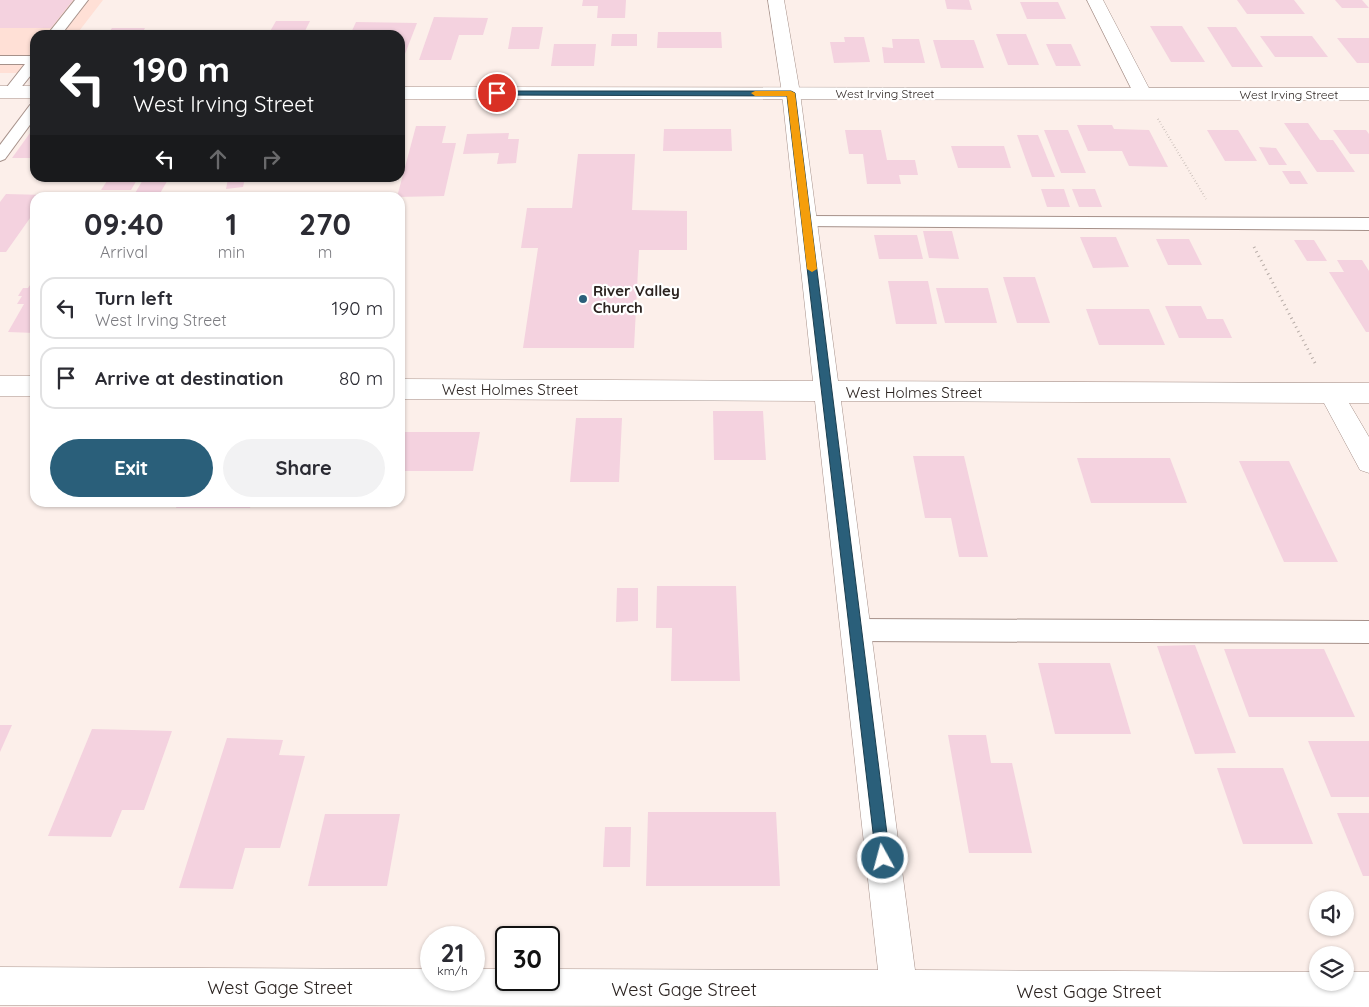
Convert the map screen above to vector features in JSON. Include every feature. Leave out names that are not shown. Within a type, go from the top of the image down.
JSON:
[{"type":"street","points":[[776,0],[791,93],[900,999]]},
{"type":"street","points":[[1095,0],[1143,94]]},
{"type":"street","points":[[5,92],[30,92]]},
{"type":"street","name":"West Irving Street","points":[[405,93],[1369,94]]},
{"type":"street","points":[[0,386],[30,386]]},
{"type":"street","name":"West Holmes Street","points":[[405,389],[1369,393]]},
{"type":"street","points":[[1331,393],[1369,462]]},
{"type":"street","name":"West Gage Street","points":[[0,986],[900,999],[1369,991]]},
{"type":"lane","points":[[58,30],[82,0]]},
{"type":"lane","points":[[0,60],[30,61]]},
{"type":"lane","points":[[5,92],[30,66]]},
{"type":"lane","points":[[0,156],[30,115]]},
{"type":"lane","points":[[806,222],[1369,224]]},
{"type":"lane","points":[[856,630],[1369,632]]},
{"type":"path","points":[[1143,94],[1209,204]]},
{"type":"path","points":[[1241,223],[1331,393]]},
{"type":"shaded area","points":[[0,0],[103,0],[80,30],[30,30],[30,73],[0,73]]},
{"type":"building","points":[[0,0],[73,0],[51,28],[0,28]]},
{"type":"building","points":[[583,0],[626,0],[625,18],[597,18],[598,6],[582,6]]},
{"type":"building","points":[[945,0],[969,0],[972,10],[947,9]]},
{"type":"building","points":[[1237,0],[1294,0],[1305,14],[1247,14]]},
{"type":"building","points":[[1335,0],[1362,0],[1369,8],[1342,8]]},
{"type":"building","points":[[1020,2],[1058,2],[1066,19],[1027,19]]},
{"type":"building","points":[[434,17],[488,18],[483,35],[459,35],[451,60],[419,60]]},
{"type":"building","points":[[276,21],[310,21],[306,30],[271,30]]},
{"type":"building","points":[[356,22],[417,23],[405,54],[405,30],[352,30]]},
{"type":"building","points":[[1150,26],[1182,26],[1205,62],[1171,62]]},
{"type":"building","points":[[512,27],[543,27],[539,49],[508,49]]},
{"type":"building","points":[[1207,27],[1236,27],[1263,67],[1232,67]]},
{"type":"building","points":[[112,28],[145,28],[144,30],[111,30]]},
{"type":"building","points":[[658,32],[721,32],[722,48],[657,48]]},
{"type":"building","points":[[612,34],[637,34],[637,46],[611,46]]},
{"type":"building","points":[[996,34],[1026,34],[1039,65],[1008,65]]},
{"type":"building","points":[[1260,36],[1312,36],[1328,57],[1275,57]]},
{"type":"building","points":[[844,37],[864,37],[870,62],[834,63],[830,42],[845,42]]},
{"type":"building","points":[[1337,38],[1369,38],[1369,63],[1357,63]]},
{"type":"building","points":[[892,39],[919,39],[925,63],[884,63],[882,47],[893,48]]},
{"type":"building","points":[[933,40],[974,40],[984,68],[941,68]]},
{"type":"building","points":[[554,44],[596,44],[594,66],[551,66]]},
{"type":"building","points":[[1046,44],[1071,44],[1081,66],[1056,66]]},
{"type":"building","points":[[1284,123],[1308,123],[1320,140],[1333,140],[1355,172],[1317,172]]},
{"type":"building","points":[[1077,125],[1112,125],[1114,129],[1149,130],[1168,167],[1129,166],[1122,151],[1088,151]]},
{"type":"building","points":[[416,126],[446,126],[442,143],[456,143],[444,196],[405,197],[405,192],[398,192],[401,182],[405,182],[405,167]]},
{"type":"building","points":[[664,129],[731,129],[732,151],[663,151]]},
{"type":"building","points":[[845,130],[881,130],[887,160],[915,160],[918,175],[899,175],[901,184],[867,184],[863,154],[849,154]]},
{"type":"building","points":[[1044,130],[1068,130],[1086,173],[1061,173]]},
{"type":"building","points":[[1207,130],[1238,130],[1257,161],[1225,161]]},
{"type":"building","points":[[1333,130],[1366,130],[1369,134],[1369,154],[1350,154]]},
{"type":"building","points":[[30,133],[30,158],[12,158]]},
{"type":"building","points":[[509,133],[508,139],[519,139],[516,163],[497,164],[499,153],[463,154],[467,134]]},
{"type":"building","points":[[1017,135],[1038,135],[1055,177],[1032,177]]},
{"type":"building","points":[[951,146],[1004,146],[1011,168],[958,168]]},
{"type":"building","points":[[1259,147],[1276,148],[1287,165],[1269,165]]},
{"type":"building","name":"River Valley Church","points":[[578,154],[635,154],[632,210],[687,211],[687,250],[639,250],[634,348],[523,348],[538,248],[521,248],[527,208],[572,208]]},
{"type":"building","points":[[1282,171],[1300,171],[1308,184],[1290,184]]},
{"type":"building","points":[[106,182],[136,182],[131,190],[101,190]]},
{"type":"building","points":[[142,182],[167,182],[161,192],[136,192]]},
{"type":"building","points":[[227,182],[244,182],[243,187],[226,189]]},
{"type":"building","points":[[1041,189],[1064,189],[1070,207],[1047,207]]},
{"type":"building","points":[[1072,189],[1095,189],[1102,207],[1079,207]]},
{"type":"building","points":[[6,194],[30,195],[30,218],[6,252],[0,252],[0,202]]},
{"type":"building","points":[[923,231],[952,231],[959,259],[929,258]]},
{"type":"building","points":[[874,235],[917,235],[923,259],[879,259]]},
{"type":"building","points":[[1080,237],[1116,237],[1129,267],[1093,268]]},
{"type":"building","points":[[1156,239],[1189,239],[1202,265],[1168,265]]},
{"type":"building","points":[[1294,240],[1314,240],[1327,261],[1307,261]]},
{"type":"building","points":[[1337,260],[1362,260],[1369,271],[1369,332],[1366,332],[1329,272],[1344,272]]},
{"type":"building","points":[[1003,277],[1035,277],[1050,323],[1017,323]]},
{"type":"building","points":[[888,281],[928,281],[937,324],[896,324]]},
{"type":"building","points":[[30,285],[30,333],[8,332],[24,304],[17,304],[22,296],[18,296],[23,288],[28,288]]},
{"type":"building","points":[[936,288],[988,288],[997,323],[945,323]]},
{"type":"building","points":[[1165,306],[1201,306],[1207,319],[1223,319],[1232,338],[1179,338]]},
{"type":"building","points":[[1086,309],[1149,309],[1165,345],[1099,345]]},
{"type":"building","points":[[713,411],[763,411],[766,460],[714,460]]},
{"type":"building","points":[[576,418],[622,418],[619,482],[570,482]]},
{"type":"building","points":[[405,432],[480,432],[473,471],[405,471]]},
{"type":"building","points":[[913,456],[964,456],[988,557],[959,557],[951,518],[925,518]]},
{"type":"building","points":[[1077,458],[1170,458],[1187,503],[1091,503]]},
{"type":"building","points":[[1239,461],[1289,461],[1338,562],[1284,562]]},
{"type":"building","points":[[176,507],[250,507],[250,508]]},
{"type":"building","points":[[657,586],[736,586],[740,681],[671,681],[672,628],[656,628]]},
{"type":"building","points":[[617,588],[638,588],[638,621],[616,622]]},
{"type":"building","points":[[1195,645],[1236,753],[1195,754],[1157,646]]},
{"type":"building","points":[[1224,649],[1324,649],[1355,717],[1249,717]]},
{"type":"building","points":[[1038,663],[1110,663],[1131,734],[1055,734]]},
{"type":"building","points":[[0,725],[12,725],[0,752]]},
{"type":"building","points":[[92,729],[172,731],[144,810],[122,810],[111,837],[48,836]]},
{"type":"building","points":[[948,735],[986,735],[991,763],[1012,763],[1032,853],[969,853]]},
{"type":"building","points":[[227,738],[283,740],[279,755],[305,756],[280,848],[245,848],[233,889],[179,888]]},
{"type":"building","points":[[1308,741],[1369,741],[1369,797],[1331,797]]},
{"type":"building","points":[[1217,768],[1283,768],[1313,844],[1243,844]]},
{"type":"building","points":[[648,812],[776,812],[780,886],[646,886]]},
{"type":"building","points":[[1337,813],[1369,813],[1369,876],[1363,876]]},
{"type":"building","points":[[325,814],[400,814],[387,886],[308,886]]},
{"type":"building","points":[[605,827],[631,827],[630,867],[603,867]]},
{"type":"slow traffic","points":[[755,93],[791,93],[812,269]]},
{"type":"place","name":"River Valley Church","points":[[583,299]]},
{"type":"route","points":[[497,93],[791,93],[883,858]]}]
